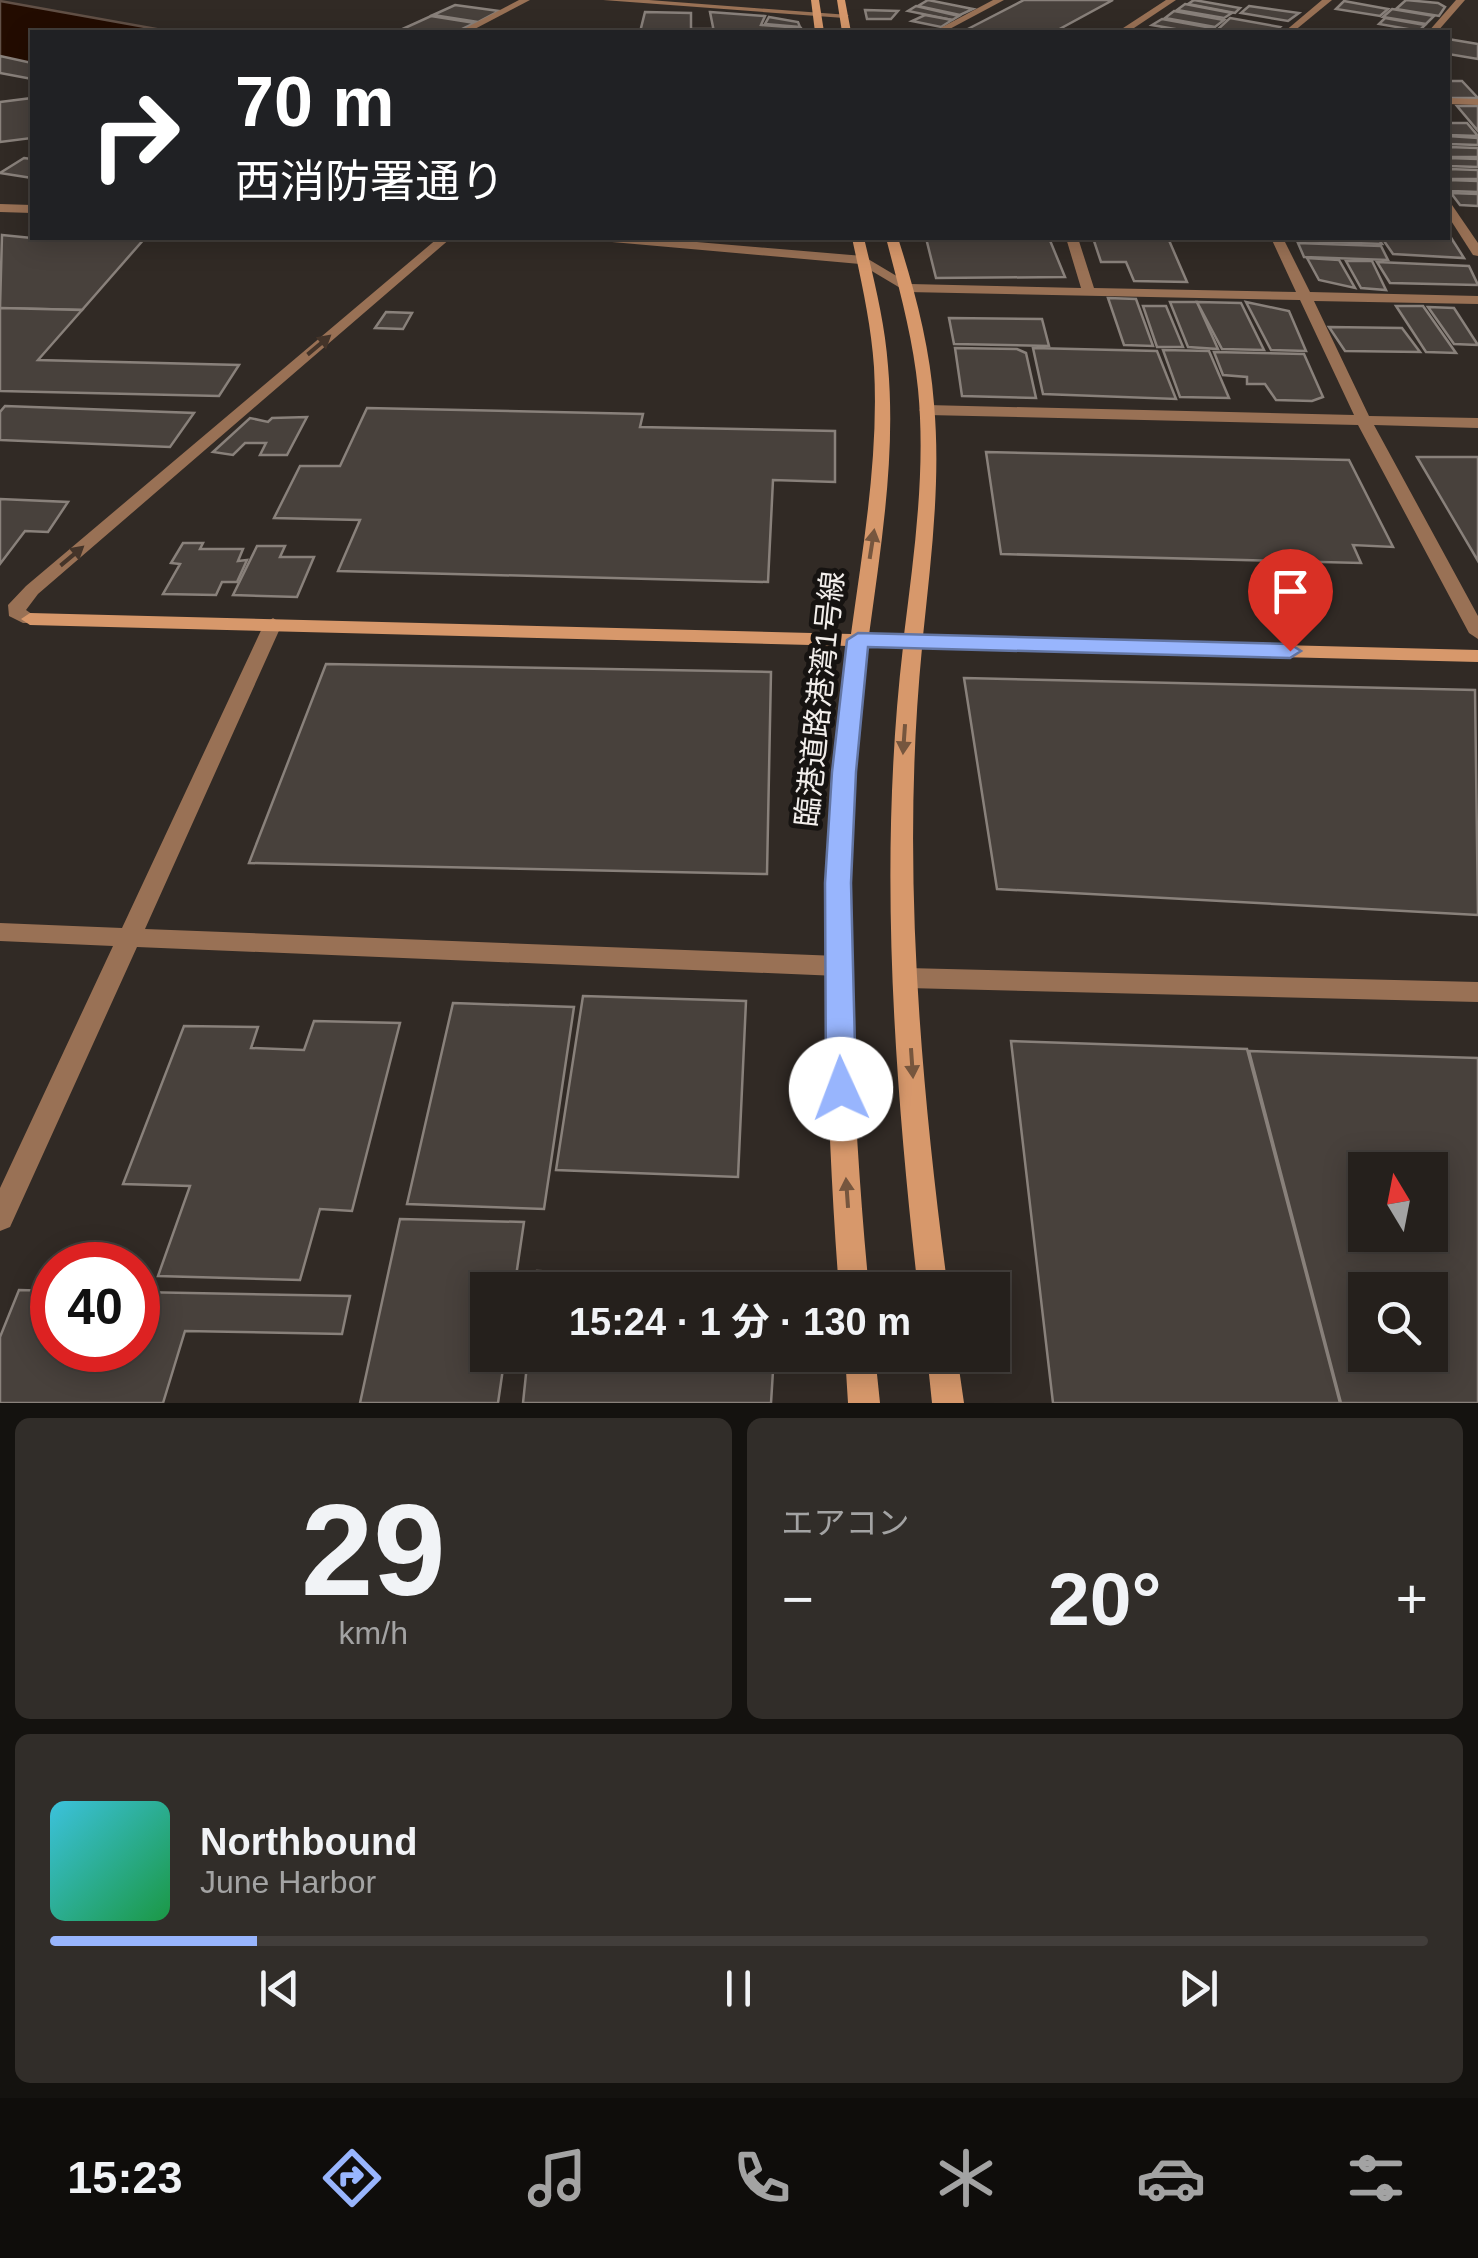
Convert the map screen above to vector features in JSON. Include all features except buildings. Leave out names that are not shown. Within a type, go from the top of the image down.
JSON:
[{"type":"street","points":[[467,30],[526,0]]},
{"type":"street","points":[[607,0],[844,15]]},
{"type":"street","points":[[815,0],[820,30]]},
{"type":"street","points":[[841,0],[847,30]]},
{"type":"street","points":[[942,30],[1000,0]]},
{"type":"street","points":[[1125,30],[1172,0]]},
{"type":"street","points":[[1290,30],[1328,0]]},
{"type":"street","points":[[1446,0],[1478,5]]},
{"type":"street","points":[[1434,30],[1460,1]]},
{"type":"street","points":[[1450,102],[1478,102]]},
{"type":"street","points":[[0,208],[30,209]]},
{"type":"street","points":[[1450,211],[1478,252]]},
{"type":"street","points":[[443,240],[32,590],[17,605],[16,612],[30,619],[1478,656]]},
{"type":"street","points":[[635,240],[862,260],[906,288],[1478,300]]},
{"type":"street","name":"臨港道路港湾1号線","points":[[853,1272],[844,1157],[838,966],[843,788],[858,640],[876,518],[882,402],[874,305],[858,240]]},
{"type":"street","points":[[893,240],[917,328],[927,410],[926,482],[903,764],[907,978],[932,1272]]},
{"type":"street","points":[[1073,240],[1089,292]]},
{"type":"street","points":[[1278,240],[1364,421],[1478,633]]},
{"type":"street","points":[[927,410],[1478,423]]},
{"type":"street","points":[[0,1218],[273,624]]},
{"type":"street","points":[[0,932],[838,966]]},
{"type":"street","points":[[907,978],[1478,992]]},
{"type":"street","points":[[861,1372],[864,1403]]},
{"type":"street","points":[[944,1372],[948,1403]]},
{"type":"shaded area","points":[[0,1],[162,30],[30,30],[30,64],[0,58]]},
{"type":"route","points":[[841,1089],[838,883],[844,772],[858,640],[1290,651]]}]
